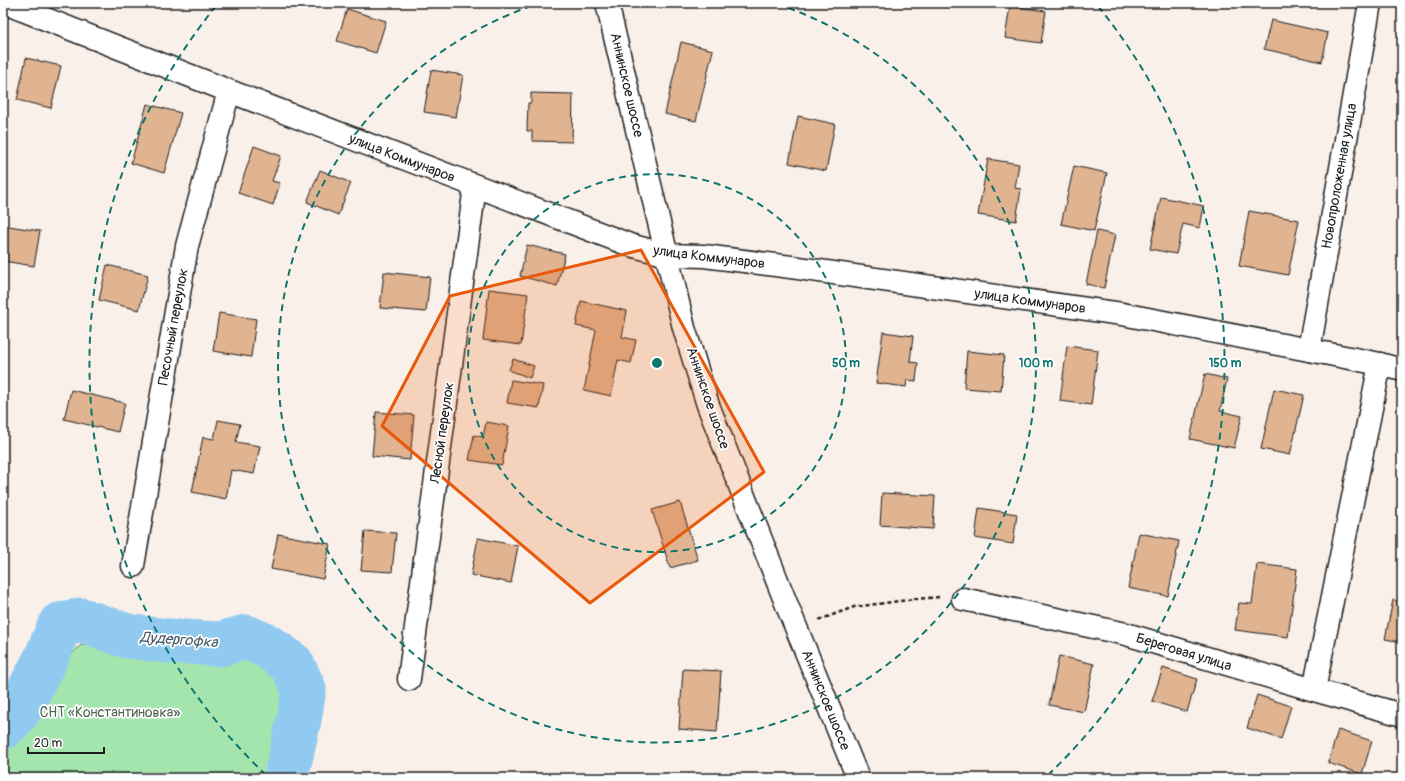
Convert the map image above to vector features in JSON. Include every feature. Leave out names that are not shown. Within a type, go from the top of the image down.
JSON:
[{"type":"street","name":"улица Коммунаров","points":[[5,3],[630,246],[667,255],[704,256],[791,267],[1114,313],[1380,364],[1402,370]]},
{"type":"street","name":"Аннинское шоссе","points":[[607,3],[684,328],[708,405],[788,608],[857,774]]},
{"type":"street","name":"Новопроложенная улица","points":[[1309,350],[1370,3]]},
{"type":"street","name":"Песочный переулок","points":[[133,566],[187,246],[229,91]]},
{"type":"street","name":"Лесной переулок","points":[[409,679],[475,186]]},
{"type":"street","points":[[1314,690],[1380,364]]},
{"type":"street","name":"Береговая улица","points":[[963,599],[1126,634],[1402,715]]},
{"type":"path","points":[[819,620],[854,607],[935,597],[963,599]]},
{"type":"highlighted area","points":[[641,250],[764,472],[590,603],[382,426],[450,296]]},
{"type":"green space","name":"СНТ «Константиновка»","points":[[81,645],[141,650],[240,653],[273,665],[286,695],[273,778],[3,778],[3,753],[30,730],[59,666]]},
{"type":"building","points":[[1010,6],[1046,11],[1041,43],[1005,38]]},
{"type":"building","points":[[347,9],[386,21],[376,53],[337,41]]},
{"type":"building","points":[[1271,20],[1328,33],[1322,62],[1264,49]]},
{"type":"building","points":[[681,42],[713,50],[696,121],[665,114]]},
{"type":"building","points":[[26,58],[61,66],[51,108],[17,100]]},
{"type":"building","points":[[431,70],[463,75],[456,117],[424,112]]},
{"type":"building","points":[[531,93],[573,94],[572,142],[532,141],[532,131],[527,131],[528,103],[531,103]]},
{"type":"building","points":[[147,104],[181,113],[164,173],[131,163]]},
{"type":"building","points":[[798,116],[835,124],[826,171],[789,163]]},
{"type":"building","points":[[254,146],[281,156],[272,181],[280,183],[273,205],[238,193]]},
{"type":"building","points":[[988,159],[1019,164],[1015,188],[1021,189],[1016,221],[978,215]]},
{"type":"building","points":[[1074,166],[1107,173],[1094,231],[1061,224]]},
{"type":"building","points":[[320,170],[351,183],[338,215],[307,202]]},
{"type":"building","points":[[1161,197],[1204,206],[1200,228],[1183,224],[1176,254],[1150,249]]},
{"type":"building","points":[[1249,211],[1299,220],[1288,275],[1239,266]]},
{"type":"building","points":[[3,225],[40,231],[34,266],[3,261]]},
{"type":"building","points":[[1097,231],[1115,235],[1104,288],[1086,284]]},
{"type":"building","points":[[527,245],[565,254],[557,286],[520,276]]},
{"type":"building","points":[[107,265],[148,275],[139,310],[99,300]]},
{"type":"building","points":[[384,272],[430,277],[426,312],[380,308]]},
{"type":"building","points":[[489,289],[528,294],[521,345],[483,340]]},
{"type":"building","points":[[581,301],[627,311],[622,337],[636,340],[631,363],[618,360],[611,396],[584,390],[596,330],[576,326]]},
{"type":"building","points":[[219,313],[256,319],[251,357],[213,351]]},
{"type":"building","points":[[883,332],[913,336],[910,362],[918,363],[916,381],[907,380],[906,387],[876,383]]},
{"type":"building","points":[[1067,346],[1098,350],[1091,405],[1060,401]]},
{"type":"building","points":[[967,351],[1004,355],[1001,391],[964,388]]},
{"type":"building","points":[[513,359],[534,366],[530,378],[509,370]]},
{"type":"building","points":[[1205,374],[1227,379],[1220,411],[1242,416],[1234,448],[1190,439]]},
{"type":"building","points":[[511,380],[543,385],[539,408],[507,403]]},
{"type":"building","points":[[1274,389],[1304,395],[1290,455],[1261,449]]},
{"type":"building","points":[[71,390],[125,403],[118,432],[64,419]]},
{"type":"building","points":[[376,412],[414,415],[410,460],[372,456]]},
{"type":"building","points":[[218,420],[240,424],[236,442],[260,446],[254,474],[231,470],[226,499],[192,492],[203,437],[214,439]]},
{"type":"building","points":[[486,422],[509,426],[502,465],[469,460],[474,435],[483,437]]},
{"type":"building","points":[[882,493],[935,496],[933,529],[880,525]]},
{"type":"building","points":[[680,502],[698,560],[670,568],[652,510]]},
{"type":"building","points":[[979,508],[1017,514],[1013,544],[975,538]]},
{"type":"building","points":[[365,531],[396,533],[392,572],[361,570]]},
{"type":"building","points":[[1139,533],[1179,541],[1168,596],[1128,588]]},
{"type":"building","points":[[278,534],[330,544],[323,579],[271,569]]},
{"type":"building","points":[[478,538],[518,546],[511,583],[471,575]]},
{"type":"building","points":[[1257,564],[1297,569],[1288,637],[1235,630],[1239,603],[1252,604]]},
{"type":"building","points":[[1393,600],[1402,602],[1402,642],[1385,639]]},
{"type":"building","points":[[1059,656],[1094,664],[1084,712],[1049,705]]},
{"type":"building","points":[[1163,668],[1197,679],[1187,712],[1152,701]]},
{"type":"building","points":[[683,669],[721,671],[717,732],[679,729]]},
{"type":"building","points":[[1257,695],[1291,706],[1281,739],[1247,728]]},
{"type":"building","points":[[1338,730],[1372,741],[1362,774],[1328,763]]},
{"type":"waterway","name":"Дудергофка","points":[[3,727],[18,712],[46,658],[60,625],[81,620],[127,636],[167,641],[220,644],[246,637],[267,646],[292,664],[304,689],[287,778]]}]
